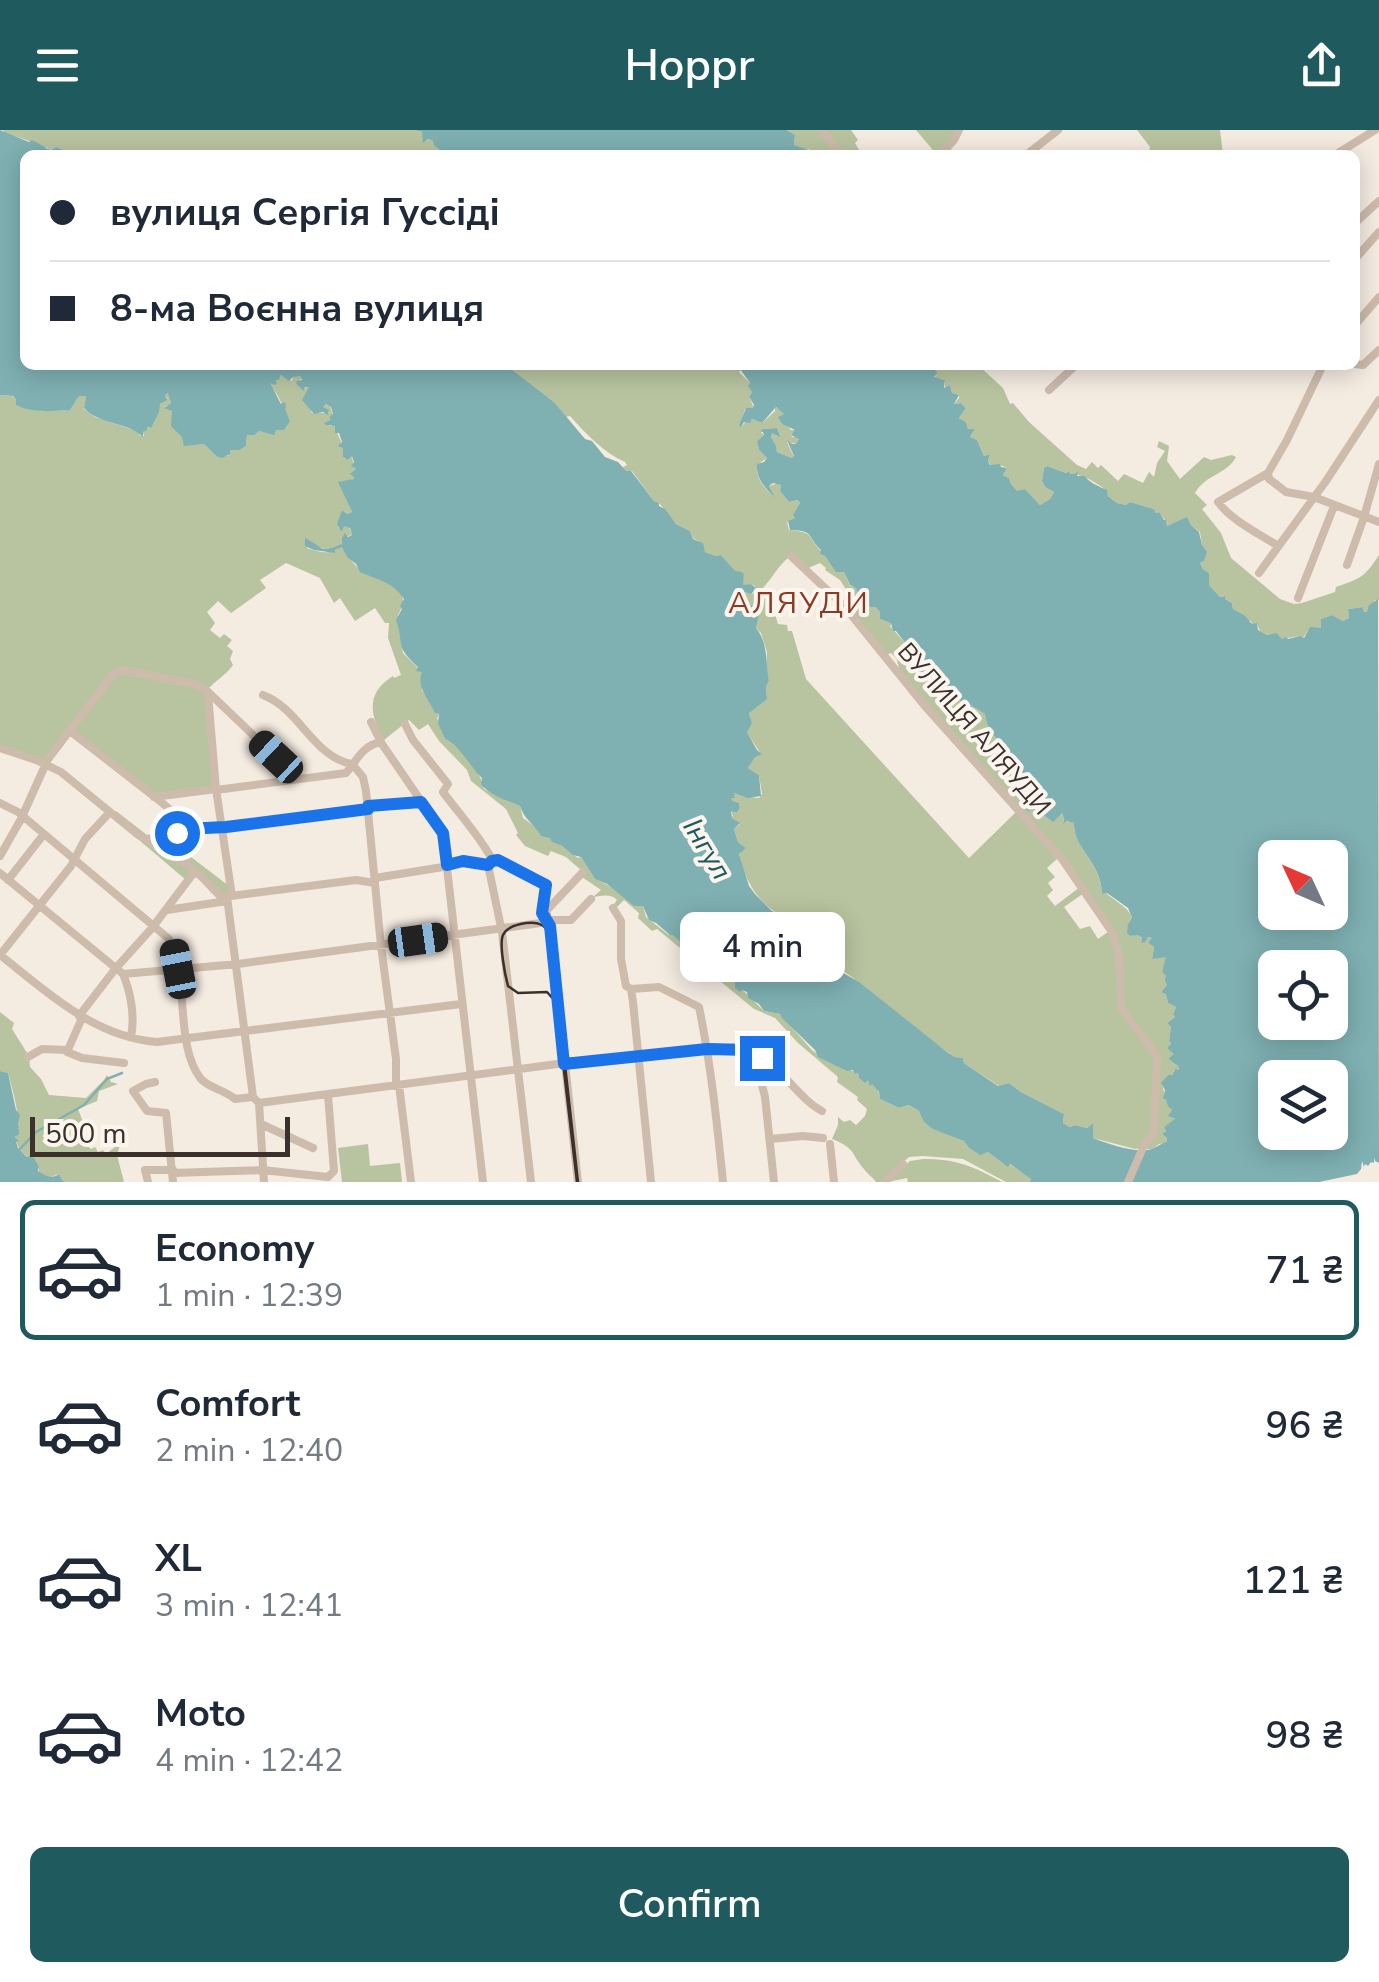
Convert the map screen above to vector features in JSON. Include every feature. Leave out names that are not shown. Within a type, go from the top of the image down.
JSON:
[{"type":"street","points":[[1032,150],[1058,130]]},
{"type":"street","points":[[1344,150],[1375,130]]},
{"type":"street","points":[[1360,218],[1379,201]]},
{"type":"street","points":[[1360,253],[1379,232]]},
{"type":"street","points":[[1360,319],[1379,296]]},
{"type":"street","points":[[1360,366],[1379,350]]},
{"type":"street","points":[[1049,390],[1071,370]]},
{"type":"street","points":[[1278,546],[1218,502],[1268,472],[1321,370]]},
{"type":"street","points":[[1260,573],[1376,411],[1379,400]]},
{"type":"street","points":[[1347,565],[1379,464]]},
{"type":"street","points":[[1268,472],[1269,480],[1284,490],[1379,522]]},
{"type":"street","points":[[1298,598],[1334,506]]},
{"type":"street","name":"ВУЛИЦЯ АЛЯУДИ","points":[[791,556],[844,606],[924,706],[1062,859],[1115,938],[1120,1008],[1156,1056],[1154,1134],[1142,1148],[1128,1182]]},
{"type":"street","points":[[0,856],[60,742],[115,672],[128,670],[206,690],[298,778]]},
{"type":"street","points":[[208,694],[235,964],[261,1124],[264,1182]]},
{"type":"street","points":[[263,696],[274,699],[290,712],[325,751],[358,769],[364,782],[410,1182]]},
{"type":"street","points":[[371,722],[443,833],[483,1182]]},
{"type":"street","points":[[405,724],[448,784],[444,792],[472,827],[490,863],[510,992],[531,1182]]},
{"type":"street","points":[[70,732],[192,829]]},
{"type":"street","points":[[154,797],[342,774],[349,771],[360,753],[381,742]]},
{"type":"street","points":[[0,748],[61,772],[137,834],[194,870],[219,895],[228,898]]},
{"type":"street","points":[[161,848],[185,829],[421,802]]},
{"type":"street","points":[[0,803],[22,815],[172,943],[189,1058],[206,1084],[235,1099],[328,1095],[707,1049],[751,1050],[822,1111]]},
{"type":"street","points":[[110,812],[0,955],[80,1017],[131,1037],[165,1041],[462,1004]]},
{"type":"street","points":[[8,880],[44,834]]},
{"type":"street","points":[[171,854],[172,838]]},
{"type":"street","points":[[166,910],[228,898],[375,880],[463,861],[498,860],[546,885],[542,913],[548,922]]},
{"type":"street","points":[[68,1050],[80,1017],[194,870]]},
{"type":"street","points":[[578,1182],[548,910],[583,872]]},
{"type":"street","points":[[0,873],[119,971],[130,1000],[131,1037]]},
{"type":"street","points":[[119,971],[235,964],[548,922],[574,918],[591,899]]},
{"type":"street","points":[[613,908],[621,921],[626,986],[659,987],[699,1007],[712,1073],[723,1182]]},
{"type":"street","points":[[631,989],[651,1182]]},
{"type":"street","points":[[28,1057],[42,1049],[68,1050]]},
{"type":"street","points":[[68,1050],[82,1058],[124,1063]]},
{"type":"street","points":[[762,1058],[760,1077],[766,1097],[774,1182]]},
{"type":"street","points":[[155,1082],[133,1091],[147,1111],[166,1113],[173,1175]]},
{"type":"street","points":[[148,1182],[145,1170],[173,1175],[262,1170],[328,1177],[334,1172],[328,1095]]},
{"type":"street","points":[[261,1124],[313,1148]]},
{"type":"street","points":[[770,1139],[803,1136],[826,1141],[834,1182]]},
{"type":"street","points":[[885,1182],[902,1164]]},
{"type":"green space","points":[[3,130],[414,130],[422,132],[426,141],[433,141],[441,150],[49,150]]},
{"type":"green space","points":[[787,130],[821,130],[835,150],[805,150],[794,145],[795,135]]},
{"type":"green space","points":[[824,130],[851,130],[858,140],[855,143],[859,150],[838,150]]},
{"type":"green space","points":[[916,130],[958,130],[941,150],[933,150]]},
{"type":"green space","points":[[1137,130],[1220,130],[1222,150],[1149,150]]},
{"type":"green space","points":[[512,370],[741,370],[750,383],[749,397],[754,408],[745,409],[740,425],[752,419],[762,423],[775,407],[783,411],[779,417],[782,424],[798,430],[791,434],[799,440],[796,444],[787,442],[794,457],[777,452],[771,432],[781,436],[777,428],[762,429],[764,435],[757,441],[767,458],[757,465],[764,487],[774,497],[769,486],[778,483],[789,502],[799,500],[795,518],[787,522],[789,530],[810,536],[836,571],[844,572],[850,586],[856,587],[870,607],[881,613],[880,619],[892,623],[890,626],[906,644],[904,650],[919,666],[924,679],[934,683],[938,680],[945,696],[985,714],[991,732],[1013,754],[1011,760],[1024,765],[1013,772],[1018,790],[1015,793],[1027,801],[1027,811],[1035,810],[1052,821],[1062,813],[1063,823],[1074,823],[1078,840],[1097,873],[1102,894],[1106,893],[1132,916],[1128,934],[1138,934],[1141,943],[1153,938],[1148,943],[1154,947],[1152,959],[1167,957],[1162,972],[1167,985],[1161,992],[1176,1007],[1175,1017],[1167,1023],[1171,1027],[1171,1045],[1167,1048],[1174,1052],[1168,1059],[1179,1071],[1174,1070],[1162,1083],[1163,1099],[1172,1110],[1169,1116],[1176,1120],[1164,1127],[1166,1131],[1162,1134],[1167,1143],[1143,1149],[1156,1130],[1158,1053],[1122,1008],[1120,955],[1113,931],[1063,858],[911,687],[897,659],[891,653],[886,655],[856,620],[849,605],[852,599],[840,580],[820,563],[806,569],[789,557],[761,590],[778,624],[787,625],[788,631],[792,631],[806,679],[969,858],[1017,811],[1059,857],[1047,868],[1055,877],[1048,883],[1053,890],[1047,896],[1055,906],[1080,887],[1084,893],[1064,907],[1080,929],[1090,926],[1098,939],[1109,931],[1114,938],[1119,1009],[1155,1056],[1153,1131],[1135,1149],[1093,1138],[1093,1123],[1087,1128],[1070,1127],[1063,1123],[1064,1114],[1009,1083],[999,1086],[964,1063],[963,1058],[955,1057],[931,1040],[808,944],[757,894],[741,862],[739,853],[746,848],[738,842],[734,829],[740,824],[731,817],[731,811],[737,813],[740,807],[739,803],[731,802],[733,793],[759,798],[762,794],[759,775],[748,768],[755,756],[761,754],[746,731],[752,723],[750,711],[767,698],[767,652],[756,628],[760,612],[740,594],[743,590],[752,594],[755,586],[742,585],[744,574],[735,572],[721,555],[705,552],[702,543],[676,524],[632,471],[626,472],[625,462],[602,448],[554,402]]},
{"type":"green space","points":[[935,370],[983,370],[1003,388],[1010,404],[1077,465],[1086,469],[1092,462],[1098,468],[1101,465],[1118,481],[1124,474],[1143,483],[1149,472],[1154,477],[1165,451],[1157,447],[1159,441],[1169,446],[1167,461],[1180,479],[1204,457],[1236,457],[1195,493],[1207,505],[1202,509],[1221,533],[1231,558],[1280,599],[1294,604],[1335,592],[1336,587],[1365,573],[1379,555],[1379,600],[1367,612],[1363,607],[1348,609],[1349,618],[1343,621],[1332,615],[1321,619],[1321,628],[1310,628],[1302,639],[1282,639],[1277,633],[1271,636],[1260,631],[1257,624],[1233,609],[1226,596],[1220,597],[1209,585],[1209,573],[1200,563],[1206,552],[1200,532],[1187,518],[1167,526],[1154,509],[1130,502],[1117,503],[1089,479],[1047,466],[1042,481],[1054,492],[1050,499],[1040,505],[1025,489],[1017,492],[1003,475],[1007,468],[991,465],[990,454],[984,456],[977,440],[970,437],[975,429],[968,429],[959,418],[966,408],[961,403],[954,404],[959,395],[952,393],[950,385],[945,388],[945,380],[934,378],[938,373]]},
{"type":"green space","points":[[281,375],[292,381],[298,375],[302,378],[296,384],[304,390],[309,387],[304,402],[312,413],[330,413],[323,407],[330,406],[333,415],[327,422],[335,426],[343,457],[352,456],[356,469],[354,479],[341,487],[352,512],[342,510],[338,527],[349,527],[352,535],[344,537],[342,544],[330,551],[309,540],[307,548],[326,552],[334,551],[342,546],[359,569],[400,592],[403,598],[398,615],[403,653],[417,671],[422,671],[422,690],[439,715],[445,739],[469,760],[484,789],[520,806],[523,818],[541,836],[550,837],[581,857],[595,879],[643,906],[646,917],[718,966],[764,1011],[780,1014],[823,1059],[858,1073],[861,1080],[876,1088],[880,1099],[899,1108],[909,1105],[934,1128],[964,1141],[979,1154],[988,1152],[1031,1178],[1029,1182],[1006,1182],[963,1159],[923,1156],[909,1157],[882,1182],[876,1182],[849,1149],[832,1139],[838,1117],[856,1125],[867,1109],[775,1018],[754,1009],[657,929],[652,931],[624,900],[615,909],[615,898],[593,897],[601,890],[582,877],[582,871],[566,857],[551,851],[548,856],[525,846],[506,809],[471,781],[467,770],[428,724],[419,730],[409,720],[384,740],[373,714],[374,697],[384,683],[401,675],[388,638],[389,623],[375,608],[355,621],[340,598],[334,603],[320,578],[286,563],[260,580],[266,588],[231,613],[218,601],[207,612],[215,623],[210,630],[220,638],[224,634],[232,640],[227,646],[233,651],[233,665],[206,691],[214,787],[157,795],[69,730],[45,762],[0,747],[0,395],[12,396],[17,405],[48,411],[69,411],[80,396],[86,396],[84,409],[95,417],[144,436],[168,393],[171,404],[164,407],[172,411],[185,442],[204,444],[216,456],[228,456],[230,450],[246,446],[247,435],[270,433],[290,421],[270,385],[277,384]]},
{"type":"green space","points":[[116,811],[147,835],[184,827],[176,836],[178,847],[229,883],[228,894],[222,894],[195,869],[186,880],[112,817]]},
{"type":"green space","points":[[0,1012],[14,1023],[12,1029],[29,1056],[30,1067],[49,1095],[86,1098],[107,1075],[118,1084],[99,1091],[97,1101],[78,1109],[85,1127],[75,1131],[91,1149],[95,1147],[106,1154],[121,1142],[117,1155],[124,1182],[68,1182],[59,1174],[48,1178],[19,1148],[13,1090],[8,1073],[0,1071]]},
{"type":"green space","points":[[368,1144],[370,1166],[400,1163],[402,1182],[342,1182],[338,1148]]},
{"type":"green space","points":[[910,1161],[964,1164],[1002,1182],[908,1182],[907,1178],[887,1182]]},
{"type":"water","name":"Інгул","points":[[0,130],[50,150],[20,150],[20,370],[512,370],[554,402],[605,457],[631,471],[676,524],[703,543],[705,552],[721,555],[735,571],[744,574],[743,585],[756,588],[751,594],[740,594],[760,612],[756,628],[765,647],[769,681],[767,699],[749,713],[752,723],[747,732],[762,754],[748,768],[759,775],[761,796],[748,798],[734,793],[735,798],[731,798],[740,807],[737,813],[731,811],[732,818],[740,823],[734,829],[738,842],[746,848],[739,854],[755,894],[796,936],[947,1052],[963,1058],[964,1063],[998,1086],[1009,1083],[1064,1114],[1063,1123],[1070,1127],[1087,1128],[1093,1123],[1093,1138],[1131,1149],[1152,1149],[1167,1142],[1162,1134],[1166,1131],[1164,1127],[1175,1119],[1168,1116],[1172,1110],[1163,1099],[1165,1090],[1161,1083],[1175,1069],[1179,1070],[1168,1059],[1174,1054],[1167,1048],[1171,1044],[1171,1027],[1167,1023],[1175,1017],[1176,1007],[1161,992],[1167,985],[1162,972],[1166,957],[1152,959],[1154,947],[1148,943],[1152,938],[1141,943],[1138,935],[1127,933],[1132,917],[1128,908],[1107,893],[1102,894],[1097,873],[1078,840],[1074,823],[1063,824],[1062,813],[1053,822],[1036,810],[1027,811],[1026,801],[1015,793],[1018,790],[1013,771],[1023,765],[1011,760],[1013,754],[991,732],[985,714],[945,696],[938,680],[934,683],[924,679],[891,623],[880,619],[880,612],[858,594],[844,572],[836,572],[810,535],[790,530],[788,521],[795,518],[800,503],[789,502],[780,491],[781,485],[773,483],[769,486],[775,498],[762,483],[757,464],[767,458],[757,441],[764,435],[762,429],[777,428],[781,437],[772,433],[771,437],[777,452],[792,458],[787,440],[796,444],[799,439],[791,435],[795,430],[782,424],[778,417],[784,414],[776,407],[762,423],[752,419],[739,425],[746,408],[754,405],[749,397],[750,383],[741,370],[935,370],[938,373],[934,377],[945,380],[944,388],[950,385],[952,393],[959,395],[954,404],[961,403],[966,408],[959,418],[968,429],[975,429],[970,437],[977,440],[984,456],[990,454],[990,465],[1007,468],[1003,475],[1017,491],[1025,489],[1040,505],[1050,499],[1054,492],[1042,481],[1047,466],[1070,474],[1078,471],[1077,476],[1085,476],[1107,490],[1117,503],[1130,502],[1154,509],[1167,526],[1187,517],[1207,552],[1200,563],[1209,573],[1209,585],[1268,635],[1304,638],[1310,627],[1321,628],[1321,619],[1332,615],[1343,621],[1349,618],[1348,609],[1363,607],[1367,612],[1378,599],[1379,1163],[1374,1157],[1374,1163],[1368,1166],[1364,1167],[1362,1161],[1357,1174],[1319,1182],[1029,1182],[1031,1179],[1010,1164],[1008,1167],[988,1152],[980,1155],[964,1141],[933,1129],[919,1111],[909,1105],[899,1108],[880,1099],[879,1092],[859,1078],[858,1073],[818,1057],[780,1014],[764,1011],[748,998],[747,992],[735,988],[735,983],[722,975],[718,966],[711,966],[649,920],[643,906],[634,906],[595,879],[581,857],[541,836],[520,806],[481,784],[482,778],[456,746],[445,739],[438,723],[439,714],[422,687],[422,672],[416,671],[418,667],[403,650],[396,620],[404,599],[400,593],[360,572],[342,547],[335,553],[305,546],[305,538],[329,549],[342,544],[345,533],[348,537],[352,535],[350,528],[344,526],[342,531],[337,524],[342,510],[352,512],[338,482],[354,479],[350,474],[356,469],[351,466],[352,456],[347,460],[343,457],[335,426],[324,423],[333,414],[331,407],[323,407],[329,410],[328,415],[314,414],[302,400],[309,387],[304,391],[296,384],[302,380],[300,376],[289,381],[281,375],[277,384],[270,383],[281,404],[286,404],[290,421],[284,430],[276,430],[274,435],[259,431],[247,435],[246,446],[230,450],[222,458],[204,444],[184,446],[182,437],[171,426],[172,411],[164,408],[171,403],[168,393],[143,437],[90,414],[84,408],[86,396],[80,396],[69,411],[34,410],[16,405],[16,400],[0,395]]},
{"type":"water","points":[[414,130],[787,130],[795,135],[794,145],[808,150],[440,150],[433,141],[423,143],[422,132]]},
{"type":"water","points":[[0,1071],[8,1073],[20,1115],[19,1134],[15,1137],[18,1148],[34,1158],[38,1171],[51,1177],[59,1174],[68,1182],[0,1182]]},
{"type":"waterway","points":[[18,1151],[36,1132],[84,1105],[107,1079],[122,1073]]},
{"type":"tram line","points":[[577,1182],[556,1002],[547,992],[518,993],[508,986],[502,939],[506,931],[521,924],[542,925],[551,939],[578,1182]]},
{"type":"district","name":"АЛЯУДИ","points":[[799,603]]},
{"type":"route","points":[[177,833],[421,802],[443,833],[447,865],[463,861],[488,865],[498,860],[546,885],[542,913],[550,926],[564,1064],[707,1049],[751,1050],[762,1058]]}]
